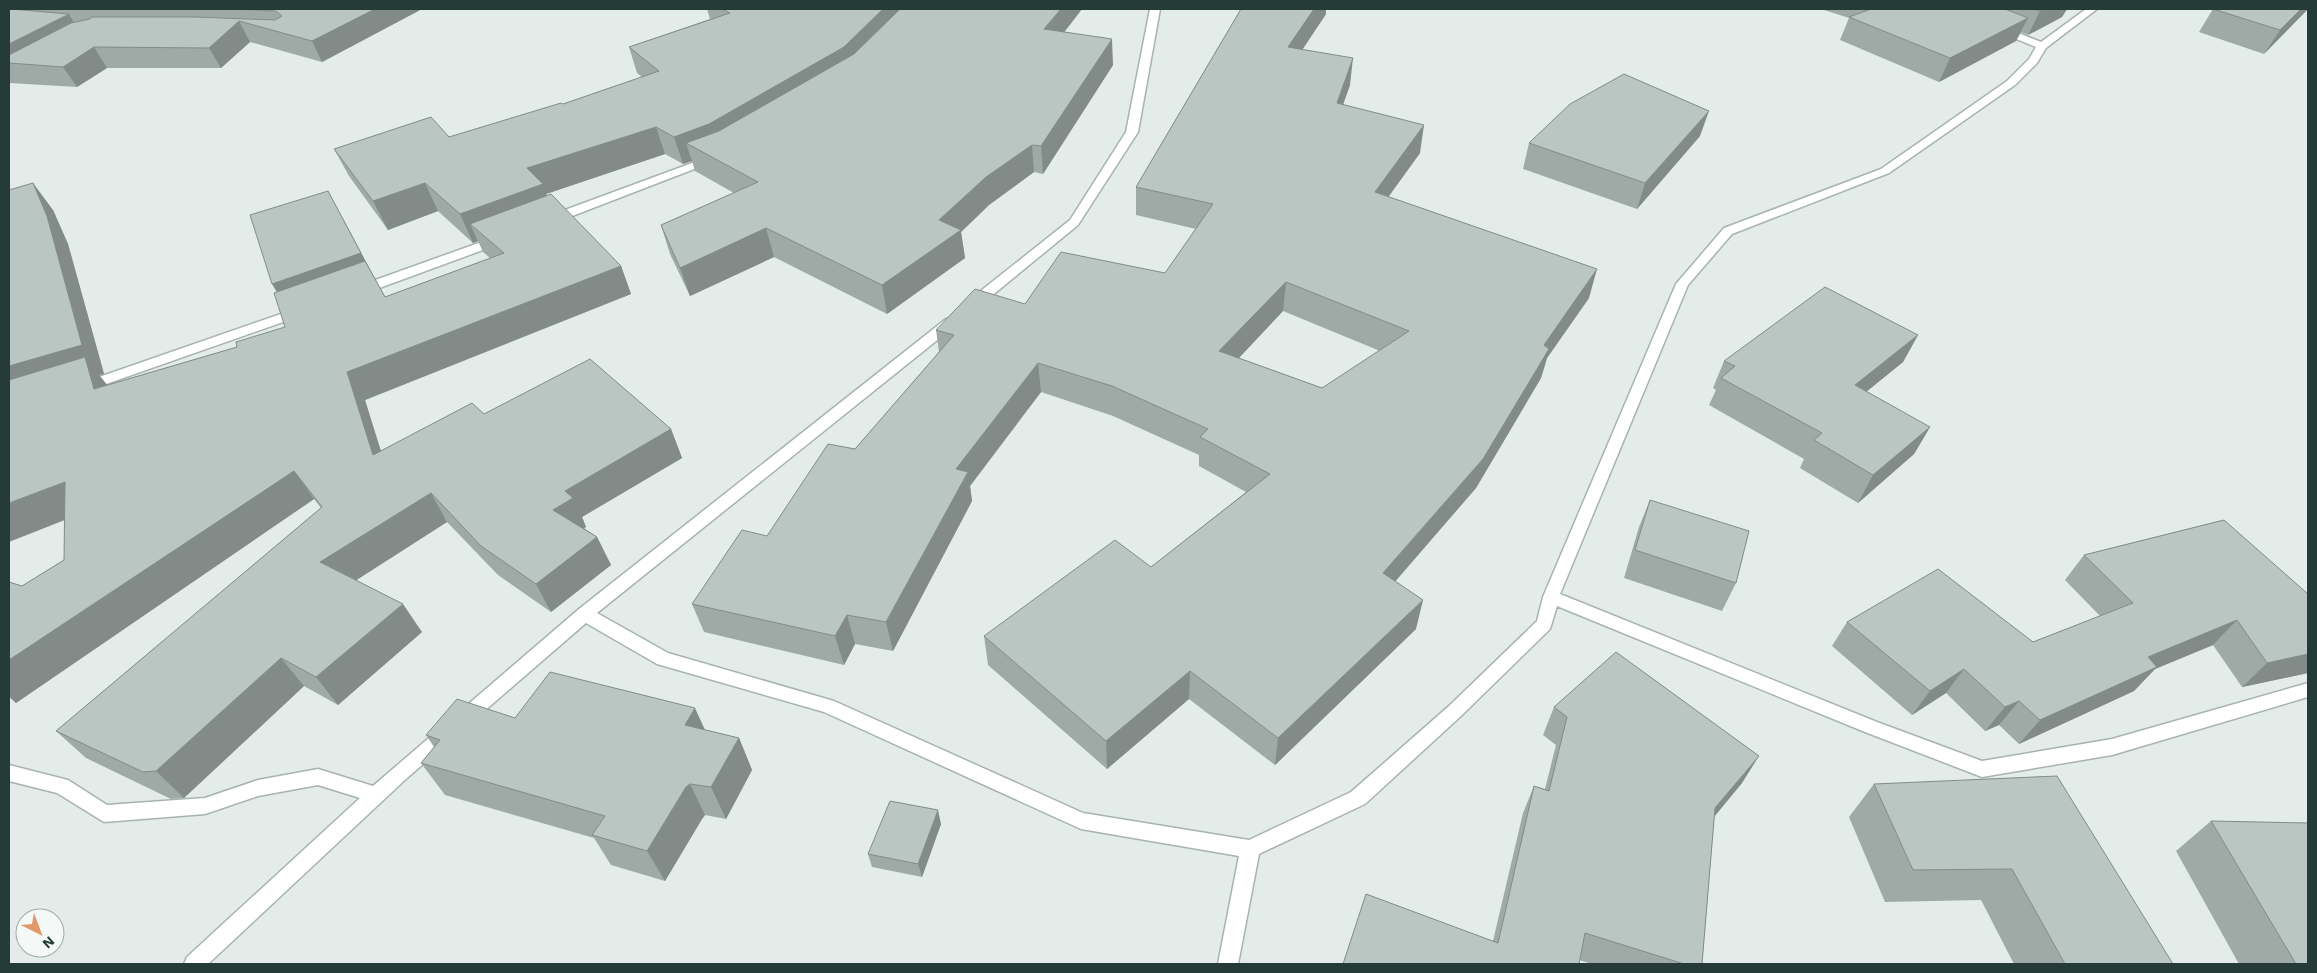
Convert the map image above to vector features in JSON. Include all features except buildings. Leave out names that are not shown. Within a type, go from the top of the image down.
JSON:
[{"type":"street","points":[[194,964],[376,795],[586,614],[819,430],[1074,222],[1132,132],[1155,9]]},
{"type":"street","points":[[586,614],[663,659],[828,706],[1081,821],[1250,849],[1358,798],[1455,711],[1544,624],[1551,597],[1682,284],[1728,232],[1885,171],[2010,83],[2033,61],[2042,46],[2092,9]]},
{"type":"street","points":[[1991,26],[2042,46]]},
{"type":"street","points":[[537,225],[722,155]]},
{"type":"street","points":[[342,296],[510,235]]},
{"type":"street","points":[[72,390],[314,306]]},
{"type":"street","points":[[1551,597],[1862,723],[1982,769],[2112,747],[2308,690]]},
{"type":"street","points":[[9,773],[62,786],[104,814],[205,806],[258,788],[318,777],[376,795]]},
{"type":"street","points":[[1228,964],[1250,849]]}]
